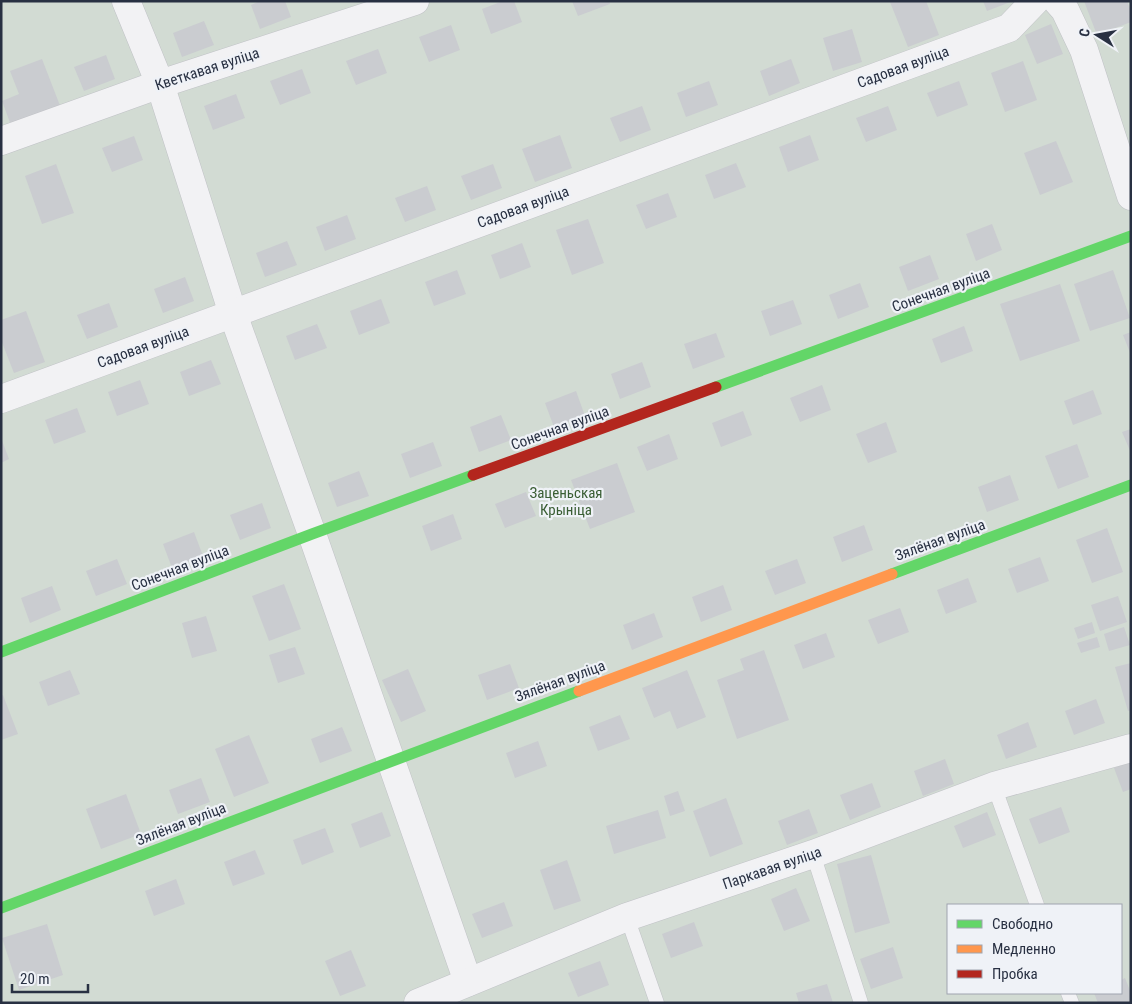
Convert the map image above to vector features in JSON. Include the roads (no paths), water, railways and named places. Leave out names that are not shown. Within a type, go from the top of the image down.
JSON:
[{"type":"street","points":[[126,1],[160,84],[233,314],[312,534],[390,761],[458,992]]},
{"type":"street","name":"Кветкавая вуліца","points":[[1,141],[160,84],[415,1]]},
{"type":"street","name":"Садовая вуліца","points":[[1,399],[1010,28],[1035,1]]},
{"type":"street","points":[[1057,1],[1064,10],[1084,50],[1131,196]]},
{"type":"street","name":"Сонечная вуліца","points":[[1,652],[312,534],[1131,236]]},
{"type":"street","name":"Зялёная вуліца","points":[[1,908],[1131,485]]},
{"type":"street","name":"Паркавая вуліца","points":[[418,1003],[458,992],[628,917],[813,854],[994,786],[1131,748]]},
{"type":"lane","points":[[994,786],[1037,904]]},
{"type":"lane","points":[[813,854],[861,1003]]},
{"type":"lane","points":[[628,917],[657,1003]]},
{"type":"park label","name":"Заценьская Крыніца","points":[[566,502]]}]
